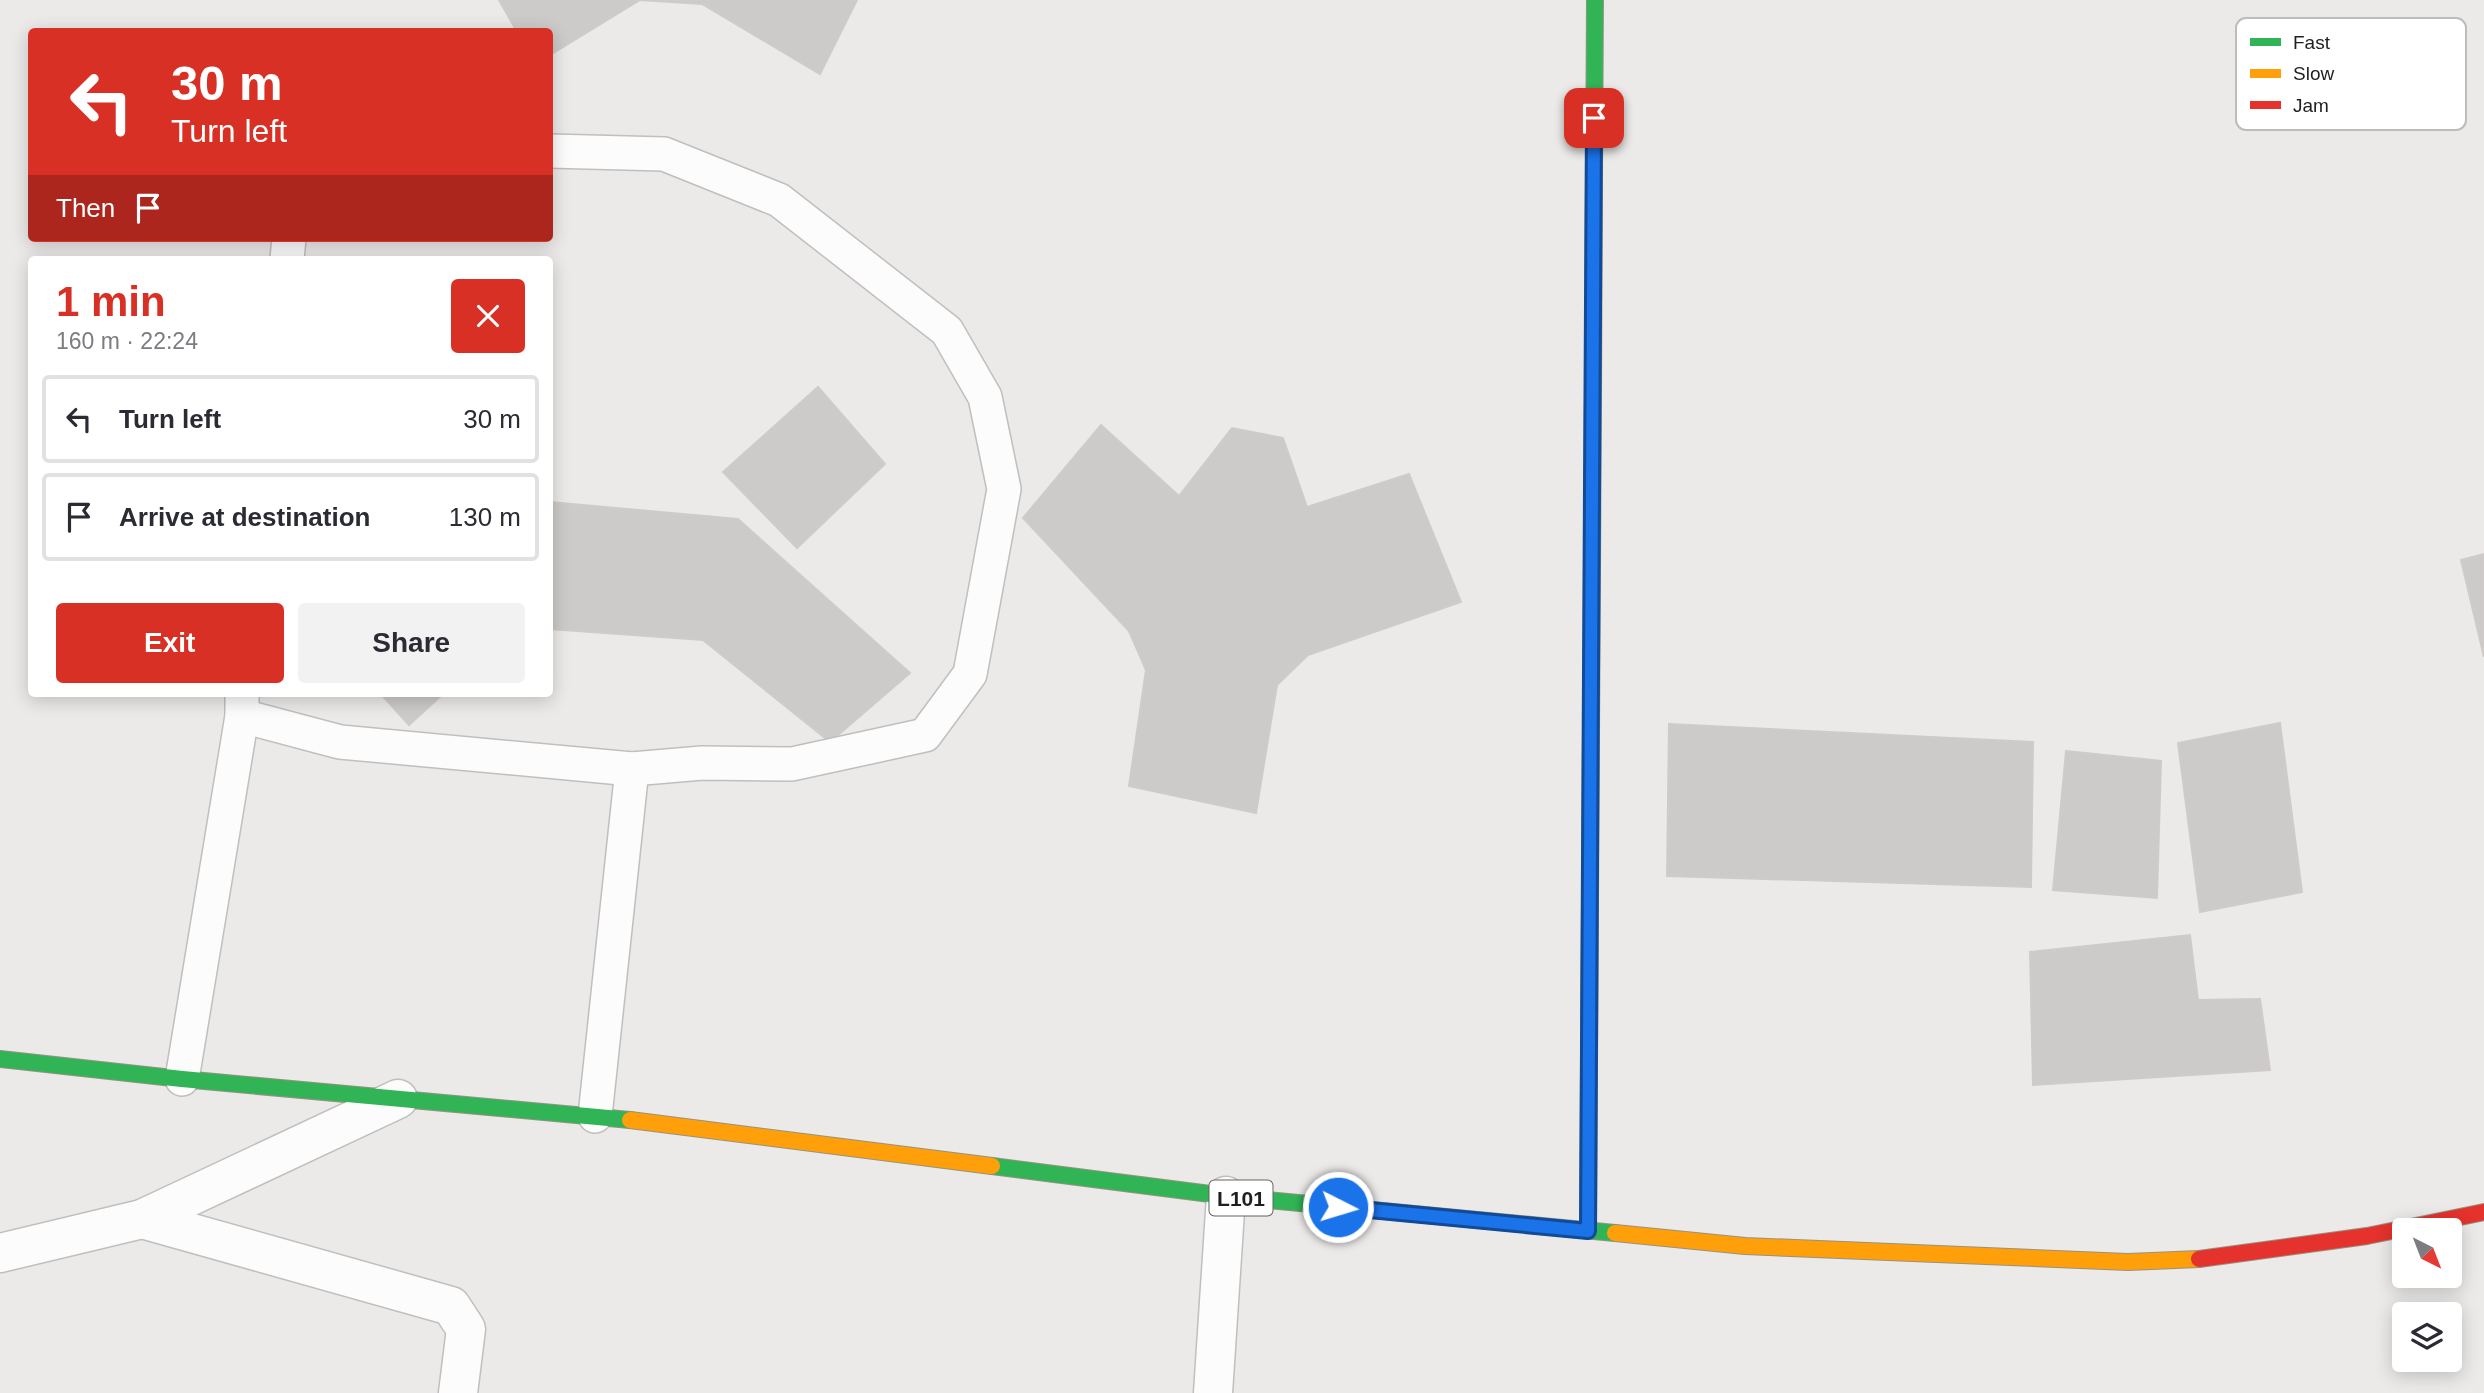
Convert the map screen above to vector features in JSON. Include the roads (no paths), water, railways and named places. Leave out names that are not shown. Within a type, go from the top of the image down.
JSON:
[{"type":"main road","points":[[1588,1231],[1595,0]]},
{"type":"main road","name":"L101","points":[[0,1059],[182,1079],[596,1116],[1226,1196],[1745,1246],[2128,1262],[2204,1259],[2367,1236],[2484,1212]]},
{"type":"street","points":[[0,1252],[142,1219],[398,1098]]},
{"type":"street","points":[[1213,1393],[1226,1196]]},
{"type":"street","points":[[142,1219],[451,1306],[466,1329],[458,1393]]},
{"type":"lane","points":[[182,1079],[242,704],[340,742],[632,769],[702,763],[792,764],[925,735],[970,674],[1004,489],[985,397],[947,331],[779,200],[664,154],[553,151]]},
{"type":"lane","points":[[596,1116],[632,769]]}]
